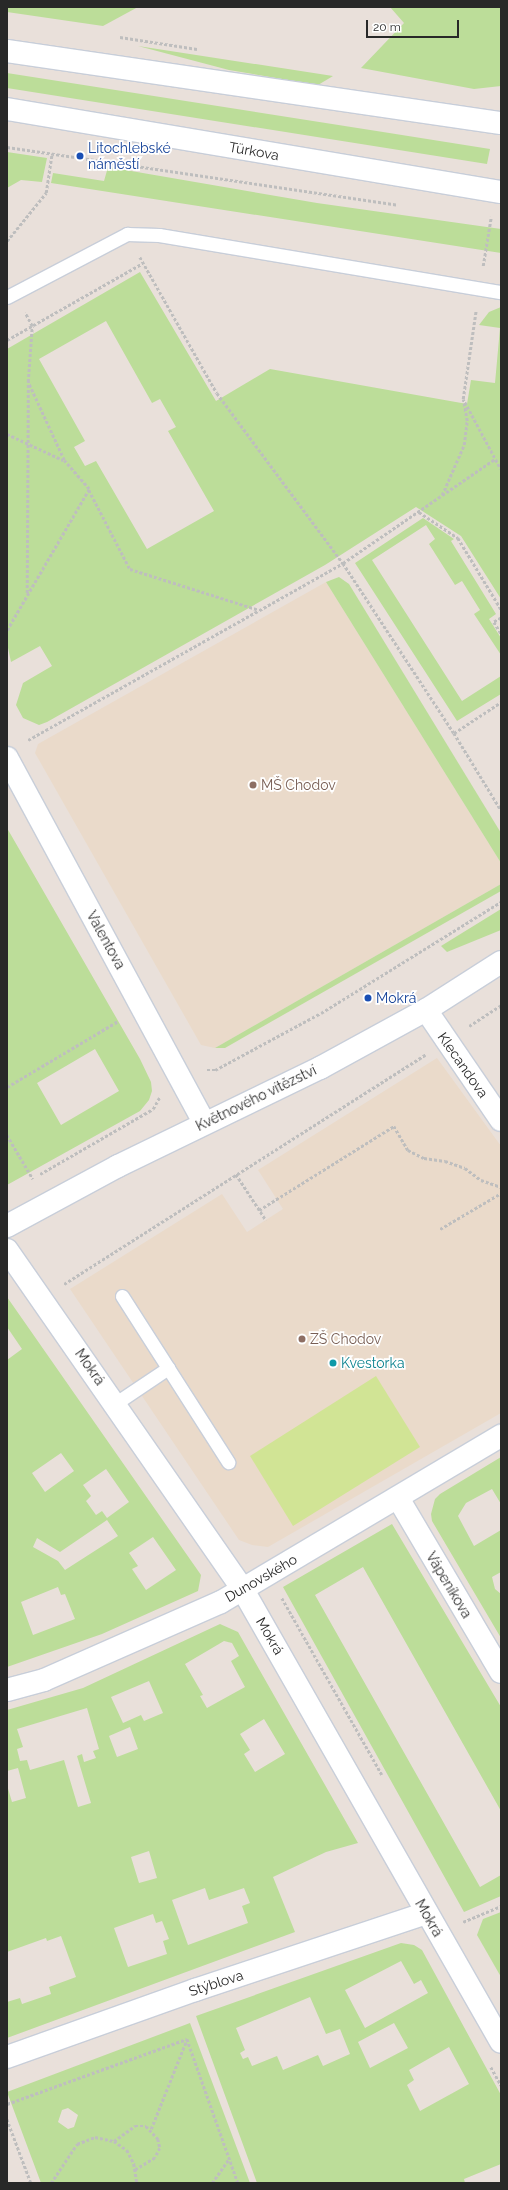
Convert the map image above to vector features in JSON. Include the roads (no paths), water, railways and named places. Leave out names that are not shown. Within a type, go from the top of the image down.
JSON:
[{"type":"street","points":[[7,51],[501,123]]},
{"type":"street","name":"Türkova","points":[[7,109],[496,202]]},
{"type":"street","name":"Valentova","points":[[14,751],[204,1123]]},
{"type":"street","name":"Květnového vítězství","points":[[7,1226],[118,1166],[204,1123],[303,1077],[426,1010],[501,962]]},
{"type":"street","name":"Klecandova","points":[[426,1010],[501,1120]]},
{"type":"street","name":"Mokrá","points":[[7,1250],[42,1297],[116,1403],[243,1590],[501,2042]]},
{"type":"street","name":"Dunovského","points":[[7,1690],[44,1680],[243,1590],[501,1436]]},
{"type":"street","name":"Vápeníkova","points":[[398,1498],[501,1672]]},
{"type":"street","name":"Stýblova","points":[[7,2057],[195,1990],[426,1913]]},
{"type":"lane","points":[[11,295],[127,234],[159,235],[501,292]]},
{"type":"lane","points":[[122,1296],[228,1462]]},
{"type":"lane","points":[[116,1403],[168,1368]]},
{"type":"place","name":"Litochlebské náměstí","points":[[80,156]]},
{"type":"place","name":"MŠ Chodov","points":[[253,785]]},
{"type":"place","name":"Mokrá","points":[[368,998]]},
{"type":"place","name":"ZŠ Chodov","points":[[302,1339]]},
{"type":"place","name":"Kvestorka","points":[[333,1363]]}]
